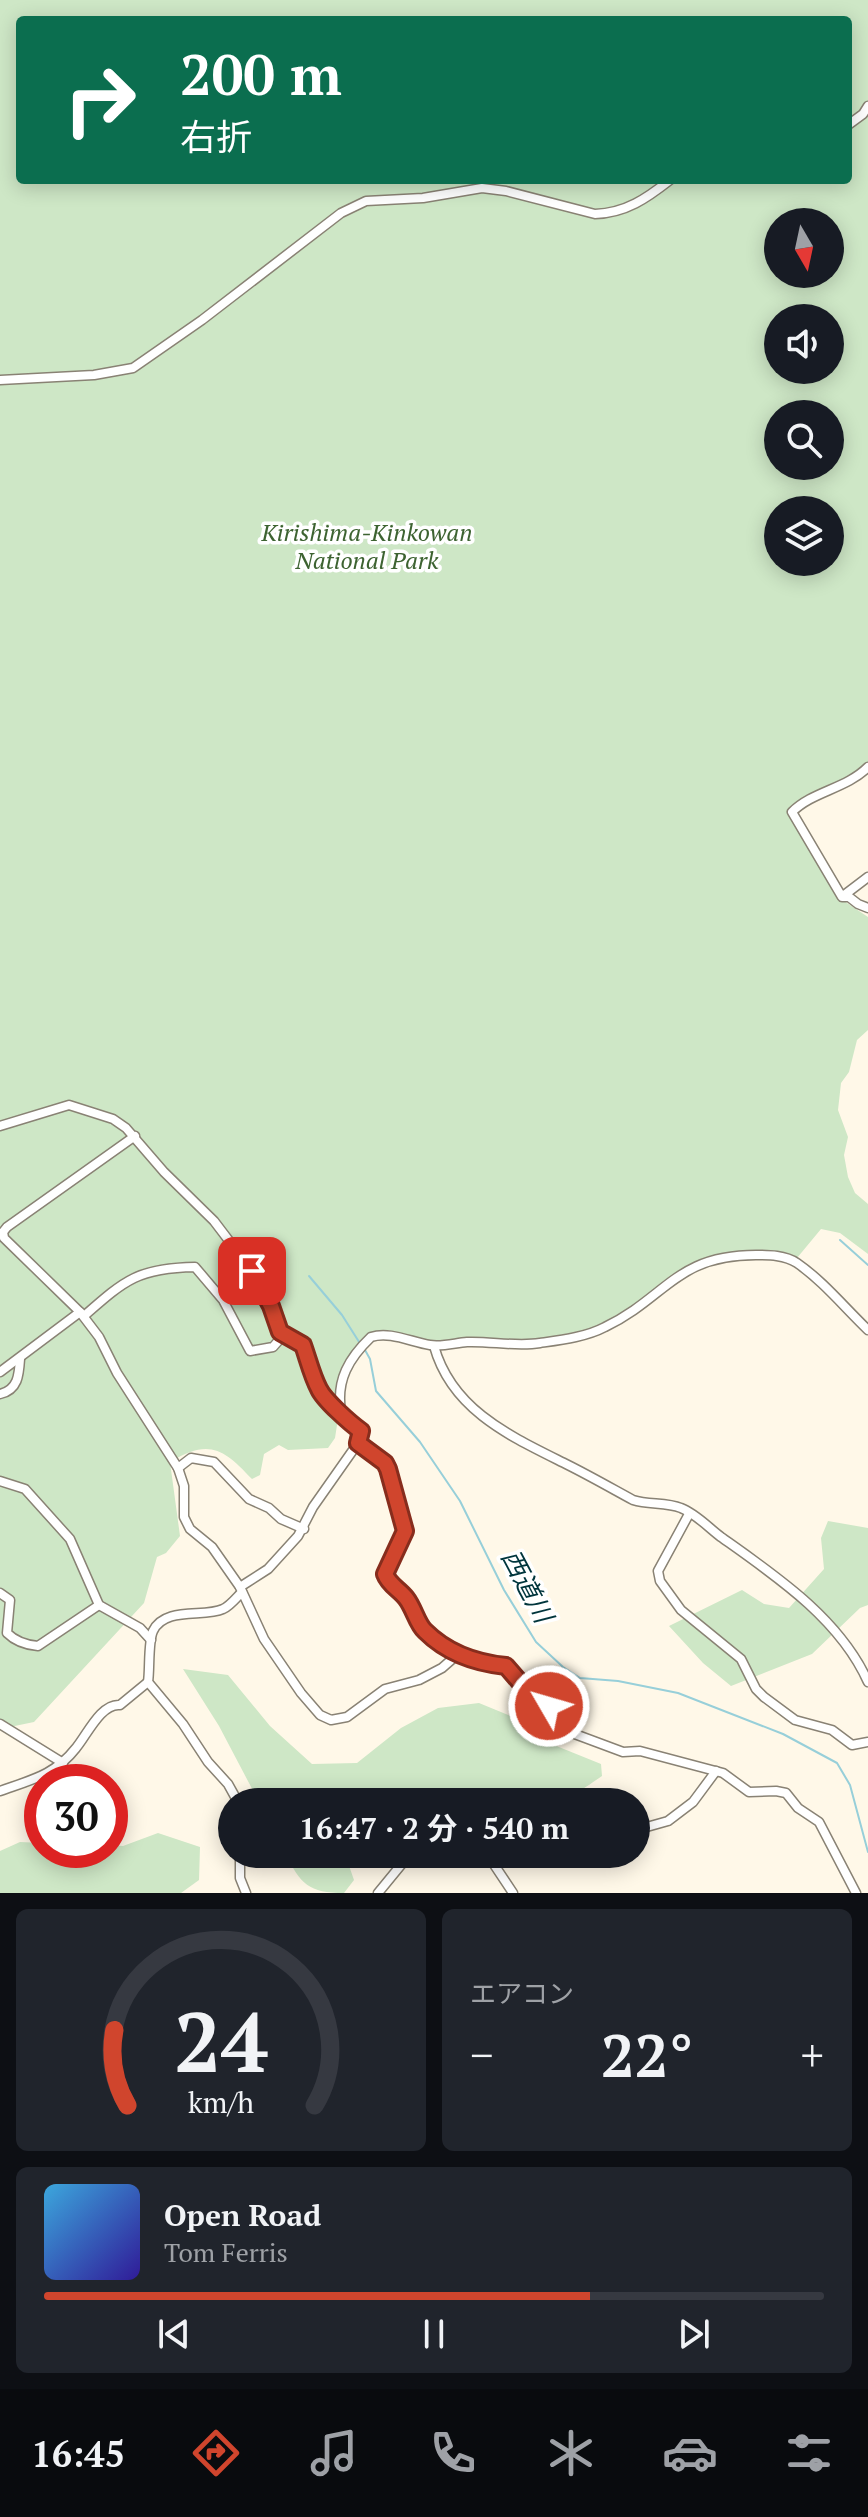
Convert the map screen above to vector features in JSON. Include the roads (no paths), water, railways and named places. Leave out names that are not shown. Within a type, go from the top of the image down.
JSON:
[{"type":"street","points":[[852,122],[868,106]]},
{"type":"street","points":[[0,380],[94,375],[133,368],[202,320],[341,213],[366,201],[423,198],[482,188],[506,191],[595,214],[627,209],[665,184]]},
{"type":"street","points":[[842,897],[792,812],[819,795],[851,782],[868,767]]},
{"type":"street","points":[[842,897],[868,877]]},
{"type":"street","points":[[842,897],[849,897],[868,908]]},
{"type":"street","points":[[0,1126],[47,1110],[72,1106],[86,1113],[94,1112],[113,1119],[135,1136],[164,1172],[214,1221],[252,1271],[271,1306],[280,1332],[280,1339],[273,1347],[250,1351],[223,1300],[195,1267],[144,1272],[129,1279],[0,1372]]},
{"type":"street","points":[[135,1136],[3,1232],[5,1240],[82,1314],[178,1468],[184,1486],[184,1517],[190,1529],[212,1547],[241,1590],[264,1639],[301,1693],[325,1719],[347,1717],[385,1689],[419,1680],[442,1668],[458,1654]]},
{"type":"street","points":[[341,1411],[340,1380],[367,1340],[382,1335],[434,1346],[468,1342],[532,1344],[589,1333],[627,1314],[677,1275],[700,1263],[746,1255],[774,1256],[798,1263],[868,1330]]},
{"type":"street","points":[[230,1788],[148,1682],[151,1640],[159,1624],[188,1611],[210,1613],[226,1608],[241,1590],[268,1569],[304,1529],[313,1507],[358,1443],[361,1431],[321,1393],[303,1345],[280,1332]]},
{"type":"street","points":[[434,1346],[459,1395],[481,1418],[633,1500],[647,1505],[682,1508],[788,1585],[846,1641],[868,1682]]},
{"type":"street","points":[[0,1394],[15,1386],[20,1359]]},
{"type":"street","points":[[358,1443],[385,1463],[405,1531],[385,1574],[416,1613],[423,1630],[458,1654],[484,1663],[506,1666],[525,1688],[549,1706],[572,1733],[623,1752],[640,1751],[716,1771],[732,1778],[749,1792],[786,1793],[798,1808],[819,1822],[856,1893]]},
{"type":"street","points":[[178,1468],[191,1458],[214,1462],[249,1499],[304,1529]]},
{"type":"street","points":[[0,1481],[25,1489],[70,1539],[99,1605],[140,1628],[151,1640]]},
{"type":"street","points":[[689,1514],[658,1571],[660,1581],[681,1610],[728,1646],[741,1659],[756,1689],[784,1713],[795,1720],[832,1730],[852,1745],[868,1742]]},
{"type":"street","points":[[0,1593],[10,1600],[7,1633],[15,1640],[38,1646],[99,1605]]},
{"type":"street","points":[[858,1660],[868,1657]]},
{"type":"street","points":[[0,1791],[49,1774],[63,1763],[105,1710],[114,1704],[120,1705],[148,1682]]},
{"type":"street","points":[[0,1724],[63,1763]]},
{"type":"street","points":[[650,1826],[668,1821],[693,1802],[716,1771]]},
{"type":"street","points":[[240,1868],[246,1893]]},
{"type":"street","points":[[378,1893],[399,1868]]},
{"type":"street","points":[[500,1868],[513,1893]]},
{"type":"waterway","points":[[840,1240],[868,1265]]},
{"type":"waterway","name":"西道川","points":[[309,1276],[342,1315],[361,1345]]},
{"type":"waterway","name":"西道川","points":[[365,1350],[370,1359],[376,1391],[420,1442],[460,1501],[504,1590],[536,1642],[580,1678],[618,1681],[678,1693],[783,1734],[837,1763],[850,1785],[868,1852]]},
{"type":"park label","name":"Kirishima-Kinkowan National Park","points":[[367,547]]}]
